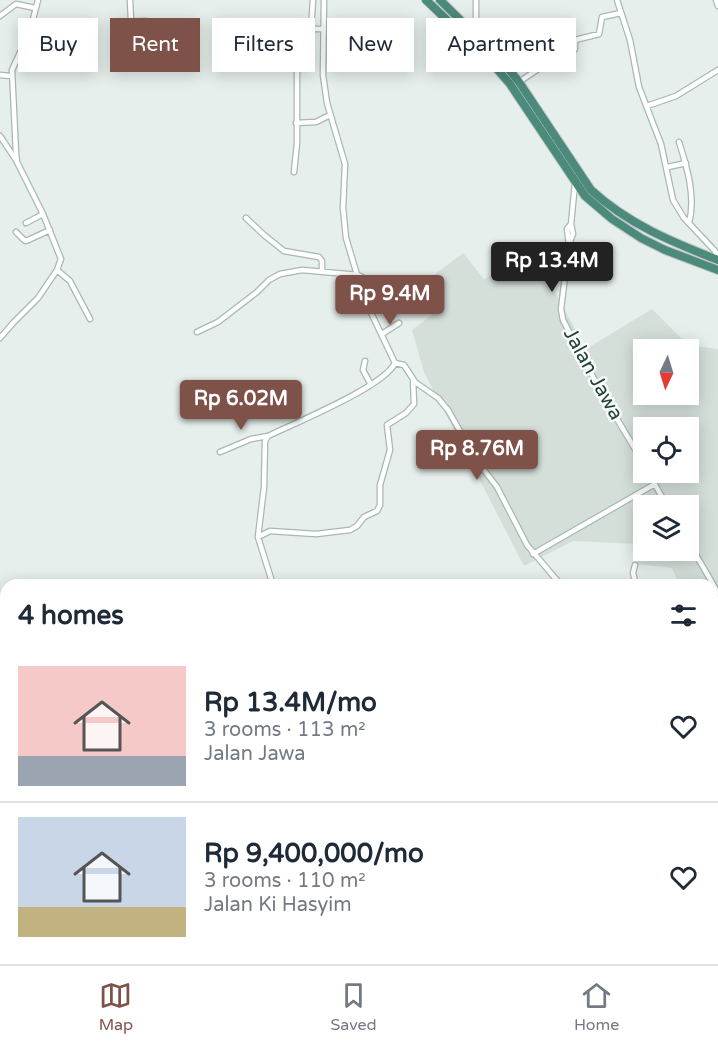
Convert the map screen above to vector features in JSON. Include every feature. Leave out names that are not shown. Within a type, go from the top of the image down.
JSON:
[{"type":"highway","points":[[426,0],[445,18]]},
{"type":"highway","points":[[440,0],[459,18]]},
{"type":"highway","points":[[499,72],[510,84],[585,196],[661,237],[718,259]]},
{"type":"highway","points":[[511,72],[604,207],[649,242],[718,270]]},
{"type":"street","points":[[33,18],[38,0]]},
{"type":"street","points":[[130,0],[130,18]]},
{"type":"street","points":[[312,18],[313,0]]},
{"type":"street","points":[[220,452],[251,439],[268,436],[371,385],[393,368],[395,363],[364,298],[345,229],[343,208],[345,164],[330,115],[323,75],[324,0]]},
{"type":"street","points":[[476,0],[476,18]]},
{"type":"street","points":[[616,0],[631,45],[635,74],[668,167],[673,200],[689,223],[716,248],[718,259]]},
{"type":"street","points":[[717,0],[718,6]]},
{"type":"street","points":[[0,16],[15,4],[35,8]]},
{"type":"street","points":[[519,82],[556,57],[572,52],[575,49],[575,40],[599,34],[602,17],[621,13]]},
{"type":"street","points":[[315,29],[324,29]]},
{"type":"street","points":[[17,162],[11,76],[18,55]]},
{"type":"street","points":[[647,106],[686,91],[718,70]]},
{"type":"street","points":[[294,172],[298,72]]},
{"type":"street","points":[[0,75],[11,76]]},
{"type":"street","points":[[662,93],[664,100]]},
{"type":"street","points":[[296,123],[316,122],[330,115]]},
{"type":"street","points":[[0,136],[17,162],[60,255],[57,270],[38,298],[0,338]]},
{"type":"street","points":[[679,142],[686,164],[691,200],[689,223]]},
{"type":"street","points":[[668,167],[686,164]]},
{"type":"street","name":"Jalan Jawa","points":[[575,183],[571,224],[567,229],[569,244],[561,309],[563,320],[602,394],[633,446]]},
{"type":"street","points":[[573,204],[585,196]]},
{"type":"street","points":[[26,223],[43,214]]},
{"type":"street","points":[[246,218],[264,236],[287,252],[319,257],[322,261],[322,272]]},
{"type":"street","points":[[16,232],[26,241],[50,230]]},
{"type":"street","points":[[57,270],[70,281],[90,319]]},
{"type":"street","points":[[196,332],[218,322],[275,276],[292,271],[358,275],[372,287],[383,292]]},
{"type":"street","points":[[382,334],[399,323]]},
{"type":"street","points":[[365,361],[363,370],[371,385]]},
{"type":"street","points":[[395,363],[404,365],[413,379],[438,398],[448,410],[477,461],[497,487],[533,554],[556,579]]},
{"type":"street","points":[[258,537],[270,531],[316,534],[350,530],[357,526],[364,517],[377,511],[380,505],[380,485],[390,450],[387,428],[389,423],[406,413],[414,404],[413,379]]},
{"type":"street","points":[[268,436],[264,443],[264,487],[258,537],[271,579]]},
{"type":"street","points":[[533,554],[655,484],[662,495]]},
{"type":"street","points":[[699,560],[710,579]]},
{"type":"street","points":[[634,579],[635,565]]},
{"type":"shaded area","points":[[463,253],[484,279],[510,266],[540,264],[586,349],[652,309],[682,339],[633,339],[633,405],[699,405],[699,346],[718,349],[718,579],[677,579],[672,568],[638,564],[638,561],[699,561],[699,495],[633,495],[633,544],[573,541],[524,566],[424,372],[412,330],[433,314],[417,288]]}]
